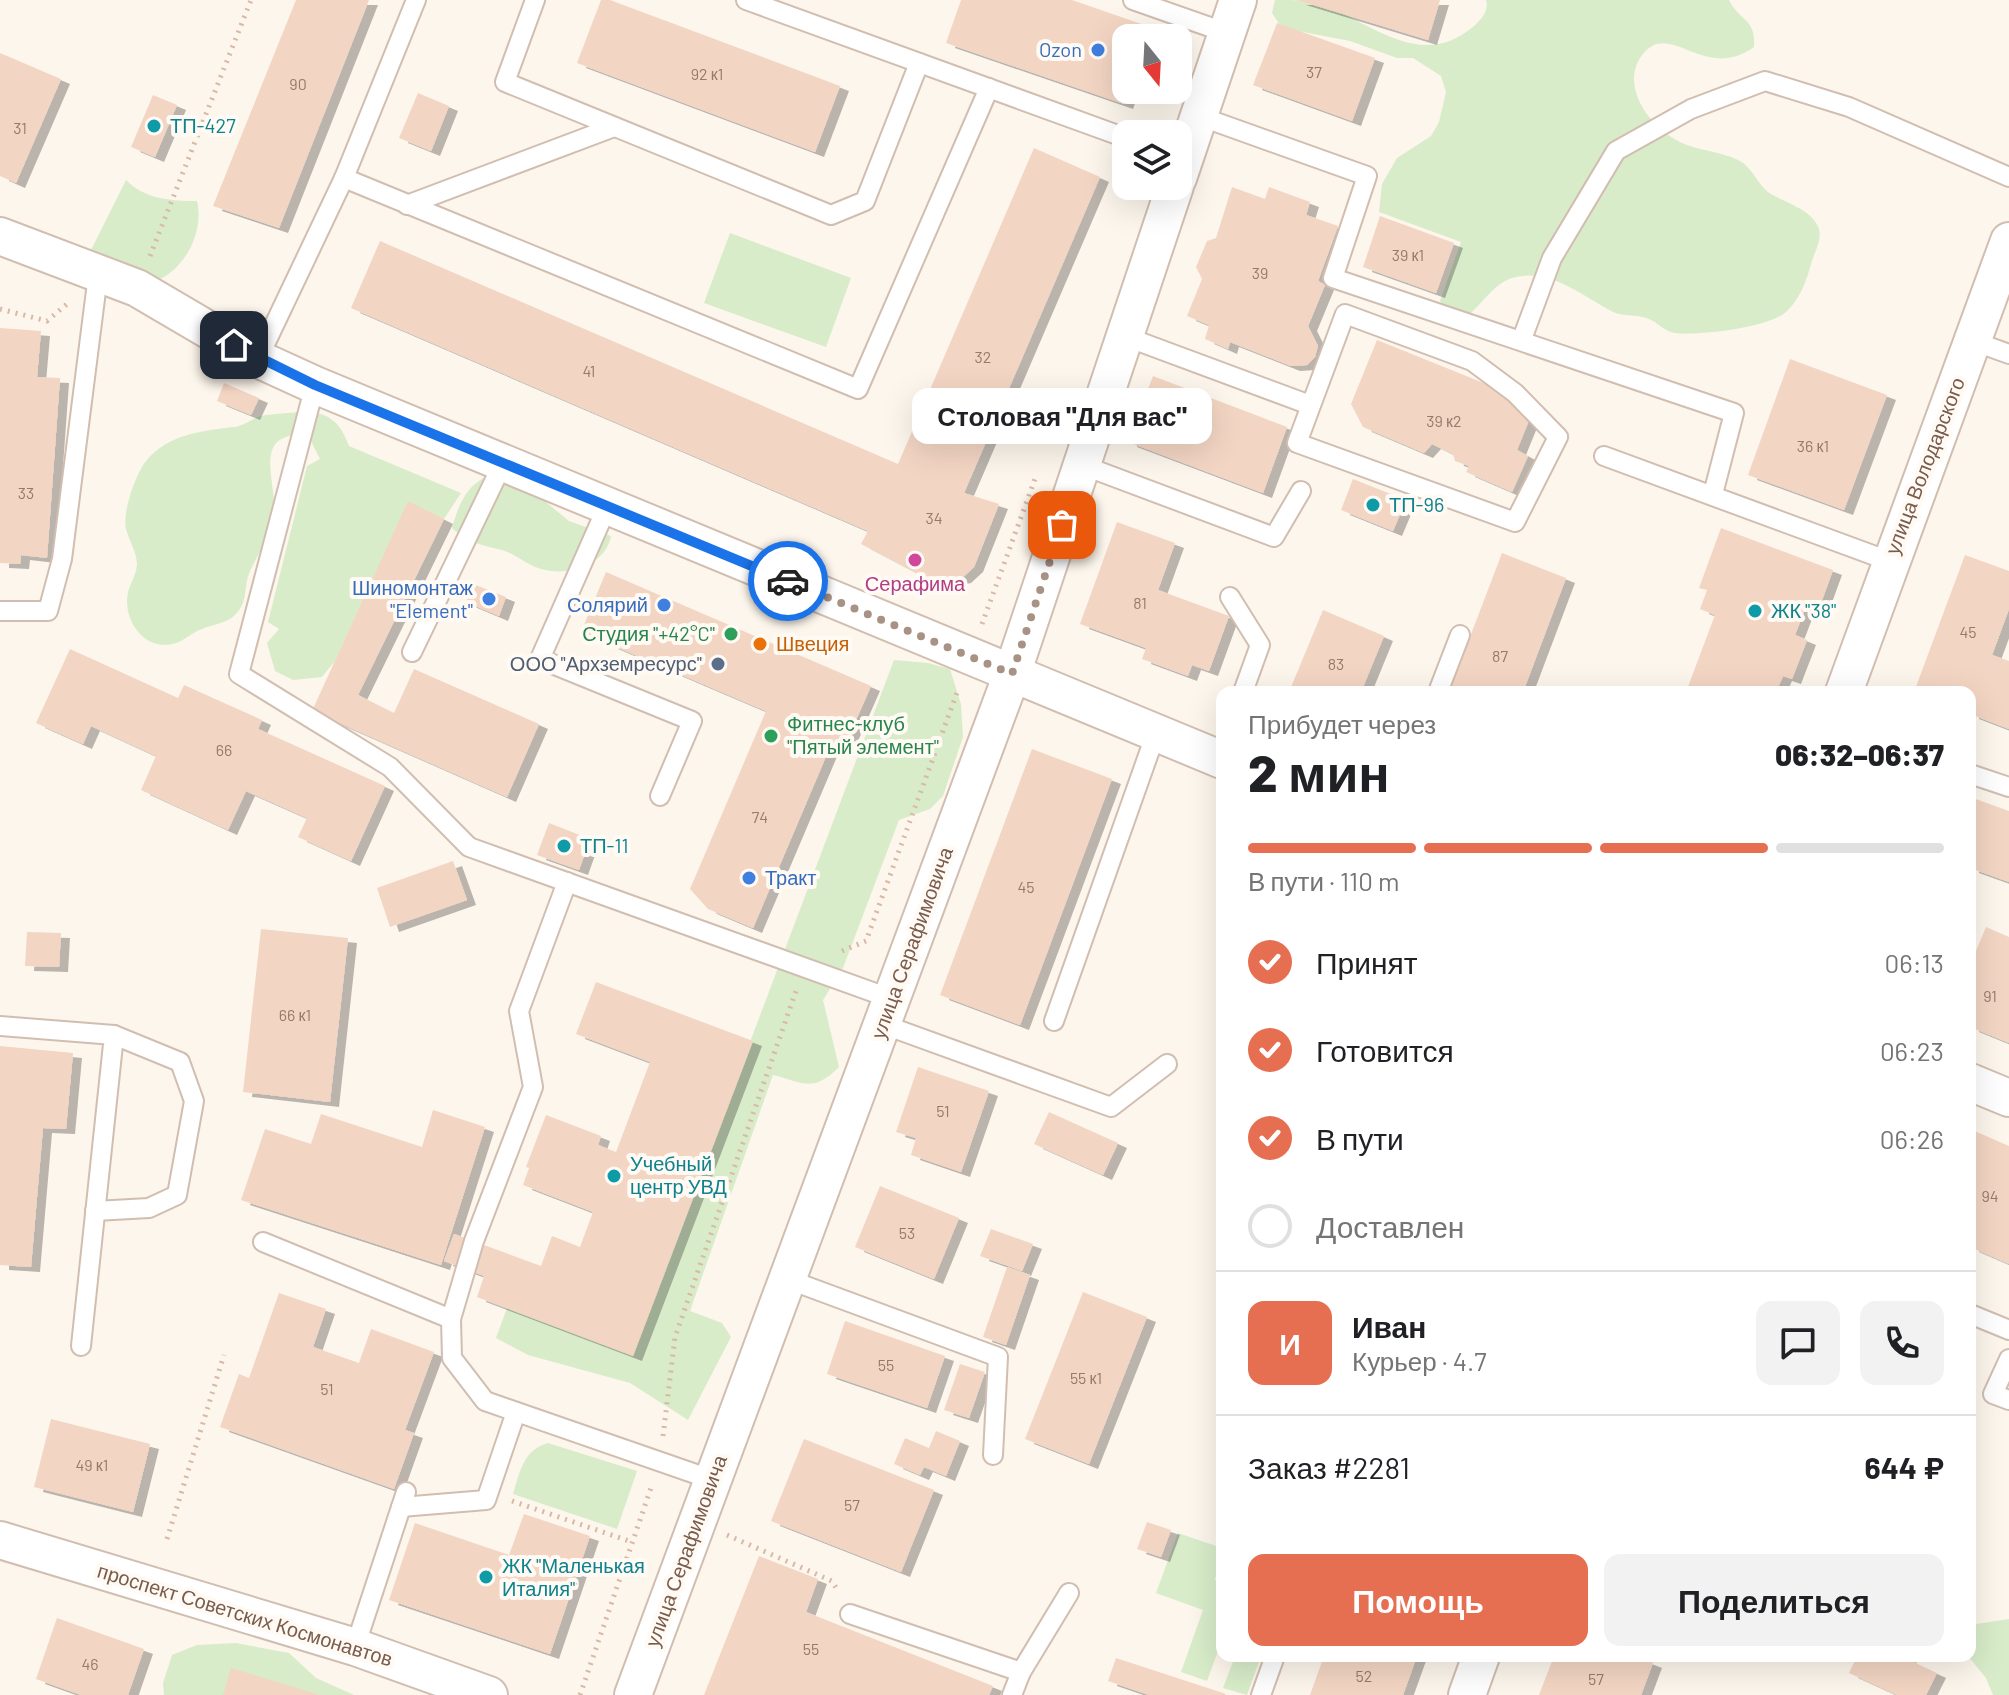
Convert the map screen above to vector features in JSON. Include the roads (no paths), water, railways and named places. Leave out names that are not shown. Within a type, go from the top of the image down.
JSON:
[{"type":"street","points":[[1192,137],[1232,16]]},
{"type":"street","name":"улица Серафимовича","points":[[633,1695],[1012,674],[1170,200]]},
{"type":"street","points":[[0,236],[137,288],[258,359],[315,385],[1156,733],[1216,752]]},
{"type":"street","name":"улица Володарского","points":[[1846,686],[1889,561],[2009,241]]},
{"type":"street","name":"проспект Советских Космонавтов","points":[[0,1540],[355,1647],[489,1695]]},
{"type":"street","points":[[1467,1695],[1479,1662]]},
{"type":"lane","points":[[258,359],[344,178],[416,0]]},
{"type":"lane","points":[[535,0],[505,82],[831,215],[865,201],[919,63]]},
{"type":"lane","points":[[746,0],[1112,133]]},
{"type":"lane","points":[[1133,0],[1232,16]]},
{"type":"lane","points":[[1522,339],[1552,258],[1616,151],[1691,109],[1765,81],[1849,107],[2009,177]]},
{"type":"lane","points":[[344,178],[858,389],[989,88]]},
{"type":"lane","points":[[1199,116],[1367,176],[1333,278],[1522,339],[1734,413],[1713,494]]},
{"type":"lane","points":[[407,205],[614,127]]},
{"type":"lane","points":[[0,611],[48,611],[62,559],[98,275]]},
{"type":"lane","points":[[1345,314],[1472,361],[1515,393],[1558,437],[1515,522],[1297,443],[1310,405],[1345,314]]},
{"type":"lane","points":[[1124,336],[1310,405]]},
{"type":"lane","points":[[1973,341],[2009,354]]},
{"type":"lane","points":[[315,385],[239,674],[390,767],[469,847],[804,968],[887,1011],[1111,1107],[1167,1064]]},
{"type":"lane","points":[[1604,456],[1889,561]]},
{"type":"lane","points":[[412,652],[503,463]]},
{"type":"lane","points":[[1082,465],[1274,537],[1301,491]]},
{"type":"lane","points":[[607,507],[540,659],[692,721],[660,796]]},
{"type":"lane","points":[[1230,597],[1260,645],[1245,686]]},
{"type":"lane","points":[[1440,686],[1460,635]]},
{"type":"lane","points":[[1054,1021],[1156,733]]},
{"type":"lane","points":[[1976,776],[2009,787]]},
{"type":"lane","points":[[567,882],[519,1011],[533,1087],[474,1241],[451,1319],[452,1358],[485,1401],[713,1480]]},
{"type":"lane","points":[[0,1026],[114,1035],[180,1062],[194,1101],[177,1195],[149,1208],[95,1211]]},
{"type":"lane","points":[[81,1346],[114,1035]]},
{"type":"lane","points":[[263,1242],[451,1319]]},
{"type":"lane","points":[[787,1279],[998,1357],[993,1455]]},
{"type":"lane","points":[[1976,1316],[2009,1330]]},
{"type":"lane","points":[[2009,1359],[1993,1394],[2009,1400]]},
{"type":"lane","points":[[355,1647],[404,1499],[486,1500],[516,1412]]},
{"type":"lane","points":[[1012,1695],[1021,1672],[1069,1593]]},
{"type":"lane","points":[[850,1614],[1021,1672]]},
{"type":"lane","points":[[1261,1695],[1273,1662]]},
{"type":"place","name":"Ozon","points":[[1098,50]]},
{"type":"place","name":"ТП-427","points":[[154,126]]},
{"type":"place","name":"ТП-96","points":[[1373,505]]},
{"type":"place","name":"Столовая \"Для вас\"","points":[[1062,525]]},
{"type":"place","name":"Серафима","points":[[915,560]]},
{"type":"place","name":"Шиномонтаж \"Element\"","points":[[489,599]]},
{"type":"place","name":"Солярий","points":[[664,605]]},
{"type":"place","name":"ЖК \"38\"","points":[[1755,611]]},
{"type":"place","name":"Студия \"+42°C\"","points":[[731,634]]},
{"type":"place","name":"Швеция","points":[[760,644]]},
{"type":"place","name":"ООО \"Архземресурс\"","points":[[718,664]]},
{"type":"place","name":"Фитнес-клуб \"Пятый элемент\"","points":[[771,736]]},
{"type":"place","name":"ТП-11","points":[[564,846]]},
{"type":"place","name":"Тракт","points":[[749,878]]},
{"type":"place","name":"Учебный центр УВД","points":[[614,1176]]},
{"type":"place","name":"ЖК \"Маленькая Италия\"","points":[[486,1577]]}]
